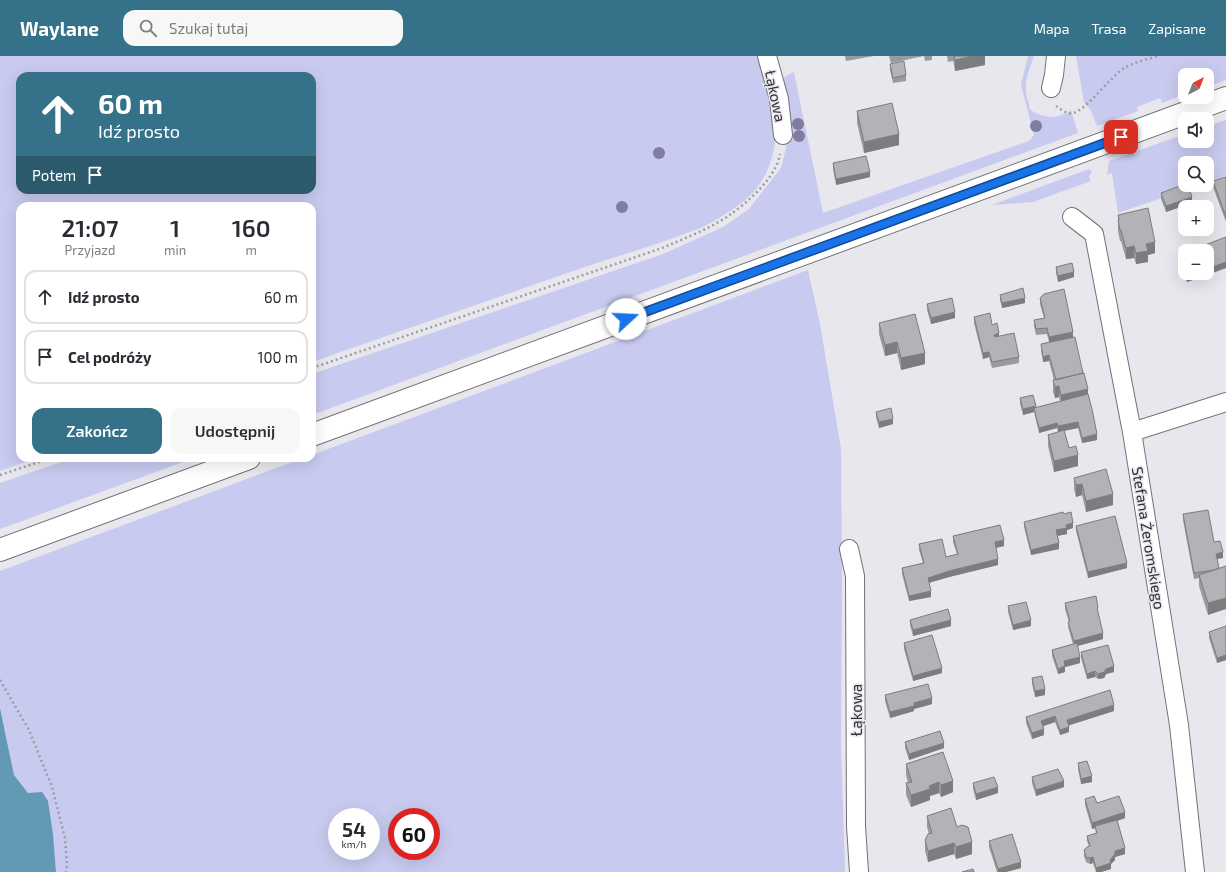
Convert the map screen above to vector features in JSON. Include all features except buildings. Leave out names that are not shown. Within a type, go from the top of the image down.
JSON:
[{"type":"main road","points":[[316,434],[1226,98]]},
{"type":"main road","points":[[0,550],[238,462]]},
{"type":"street","name":"Łąkowa","points":[[767,56],[779,98],[783,135]]},
{"type":"street","points":[[1051,88],[1056,56]]},
{"type":"street","name":"Stefana Żeromskiego","points":[[1072,217],[1094,234],[1132,432],[1179,725],[1195,872]]},
{"type":"street","points":[[1132,432],[1226,402]]},
{"type":"street","name":"Łąkowa","points":[[849,548],[855,576],[856,826],[859,872]]},
{"type":"path","points":[[1068,113],[1073,114],[1084,107],[1115,75],[1127,66],[1158,56]]},
{"type":"path","points":[[316,367],[658,249],[713,225],[731,215],[766,182],[778,161],[782,149],[783,135]]},
{"type":"path","points":[[0,475],[39,462]]},
{"type":"path","points":[[0,680],[29,730],[52,787],[65,838],[67,864],[66,872]]},
{"type":"shaded area","points":[[0,56],[762,56],[770,90],[775,122],[773,153],[768,169],[759,185],[734,209],[703,227],[655,245],[582,268],[316,361],[316,202],[16,202],[16,462],[26,462],[0,471]]},
{"type":"shaded area","points":[[1028,56],[1034,56],[1026,85],[1030,108],[1038,114],[1052,117],[1062,115],[1071,110],[1078,133],[316,414],[316,373],[663,254],[723,227],[749,209],[781,168],[786,148],[789,114],[783,83],[784,77],[794,72],[823,213],[1029,141],[1034,135],[1021,85]]},
{"type":"shaded area","points":[[1076,56],[1226,56],[1226,80],[1214,84],[1214,68],[1178,68],[1178,97],[1162,103],[1160,98],[1137,107],[1138,111],[1097,126],[1091,111],[1084,102]]},
{"type":"shaded area","points":[[1226,120],[1226,176],[1214,180],[1214,156],[1178,156],[1178,192],[1180,192],[1118,213],[1112,173],[1107,175],[1109,161],[1178,136],[1178,148],[1214,148],[1214,124]]},
{"type":"shaded area","points":[[1089,169],[1092,172],[1089,177],[1091,181],[1033,202],[992,205]]},
{"type":"shaded area","points":[[808,270],[820,324],[841,449],[841,744],[845,872],[56,872],[53,834],[48,801],[28,793],[14,775],[0,708],[0,571],[292,462],[316,462],[316,454]]},
{"type":"shaded area","points":[[61,462],[183,462],[0,529],[0,483]]},
{"type":"shaded area","points":[[0,708],[14,775],[28,793],[42,792],[48,801],[53,834],[56,872],[0,872]]},
{"type":"route","points":[[626,319],[1121,137]]}]
